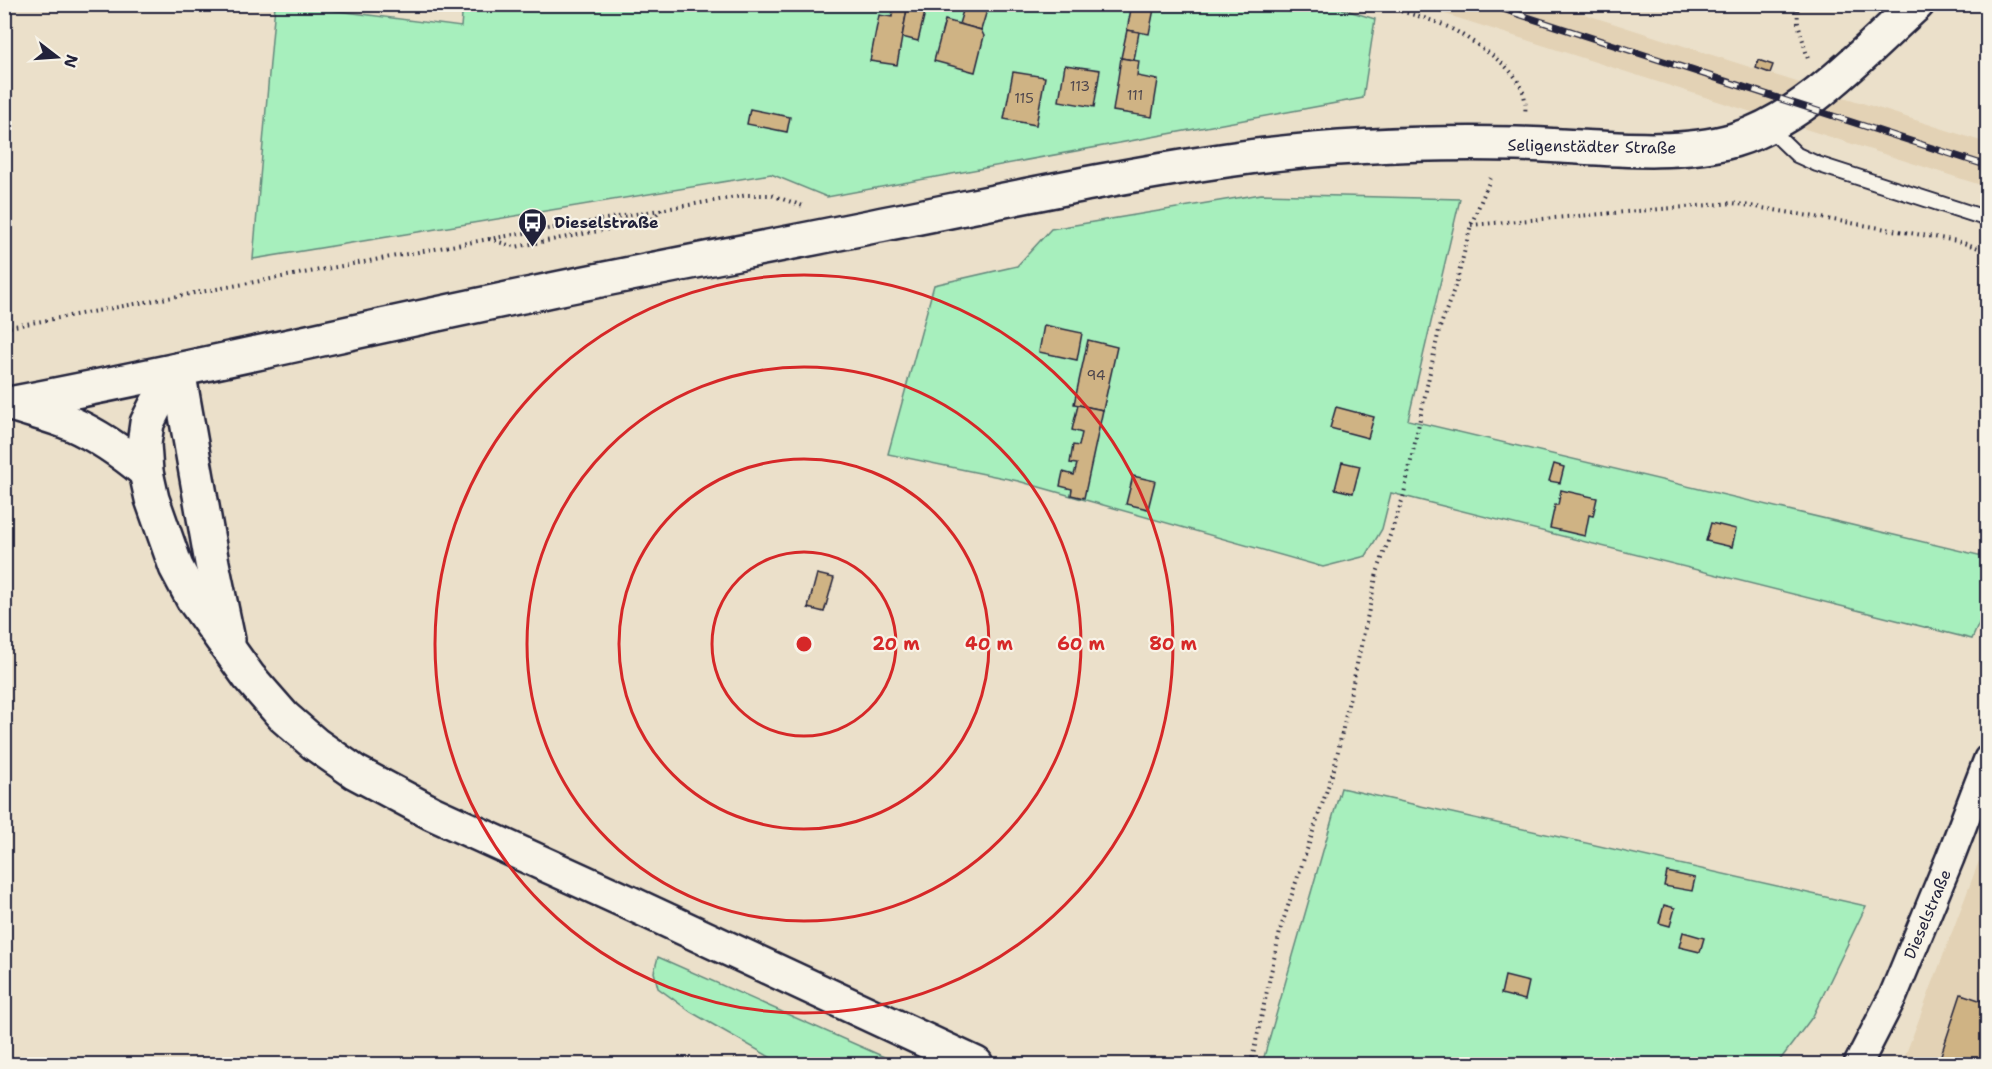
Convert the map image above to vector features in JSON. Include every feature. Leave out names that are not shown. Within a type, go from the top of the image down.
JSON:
[{"type":"main road","name":"Seligenstädter Straße","points":[[9,405],[532,294],[1077,185],[1179,167],[1256,156],[1369,146],[1516,144],[1668,150],[1710,146],[1739,139],[1790,115],[1829,84],[1917,4]]},
{"type":"main road","points":[[178,370],[147,423],[144,444],[146,472],[152,499],[176,567],[194,599],[249,677],[284,717],[315,744],[355,772],[432,813],[976,1065]]},
{"type":"main road","points":[[178,370],[212,563],[230,650]]},
{"type":"main road","points":[[9,405],[72,424],[123,453],[146,472]]},
{"type":"street","name":"Dieselstraße","points":[[1858,1065],[1893,996],[1988,759]]},
{"type":"lane","points":[[1768,127],[1797,155],[1988,219]]},
{"type":"path","points":[[1251,1065],[1281,927],[1334,769],[1377,573],[1403,498],[1439,330],[1457,281],[1471,225],[1489,179],[1516,144],[1526,104],[1522,86],[1510,69],[1471,40],[1448,27],[1378,4]]},
{"type":"path","points":[[1797,4],[1798,22],[1809,63]]},
{"type":"path","points":[[1471,225],[1733,203],[1957,241],[1988,251]]},
{"type":"path","points":[[489,239],[515,247],[650,221],[662,209]]},
{"type":"shaded area","points":[[1417,5],[1556,5],[1987,143],[1987,187]]},
{"type":"shaded area","points":[[1987,840],[1987,1064],[1902,1064]]},
{"type":"green space","points":[[463,4],[1326,4],[1375,19],[1363,98],[827,197],[771,174],[253,259],[275,5],[292,5],[461,27]]},
{"type":"green space","points":[[1261,194],[1460,199],[1408,420],[1987,557],[1987,605],[1972,639],[1391,493],[1382,529],[1366,556],[1323,567],[1018,481],[888,454],[934,285],[1017,266],[1051,229]]},
{"type":"green space","points":[[1341,788],[1866,906],[1813,1016],[1777,1064],[1262,1064]]},
{"type":"green space","points":[[658,957],[900,1064],[782,1064],[691,1012],[658,988],[654,972]]},
{"type":"building","points":[[894,4],[908,4],[897,65],[870,61],[879,15],[892,17]]},
{"type":"building","points":[[908,4],[927,4],[918,41],[902,37]]},
{"type":"building","points":[[965,4],[987,4],[981,30],[959,24]]},
{"type":"building","points":[[1132,4],[1155,4],[1149,34],[1127,30]]},
{"type":"building","points":[[945,20],[981,30],[984,36],[975,72],[934,61]]},
{"type":"building","points":[[1127,30],[1139,32],[1134,60],[1121,58]]},
{"type":"building","points":[[1121,58],[1139,61],[1137,76],[1158,80],[1152,117],[1113,111]]},
{"type":"building","points":[[1758,60],[1773,65],[1770,73],[1756,68]]},
{"type":"building","points":[[1065,65],[1100,70],[1094,107],[1059,101]]},
{"type":"building","points":[[1013,72],[1045,77],[1036,125],[1004,119]]},
{"type":"building","points":[[750,109],[790,117],[787,132],[747,124]]},
{"type":"building","points":[[1044,325],[1082,333],[1077,360],[1039,352]]},
{"type":"building","points":[[1088,340],[1117,347],[1103,410],[1074,404]]},
{"type":"building","points":[[1078,405],[1103,410],[1084,498],[1071,495],[1072,489],[1060,486],[1063,472],[1074,475],[1077,464],[1070,463],[1073,445],[1079,446],[1082,433],[1072,430]]},
{"type":"building","points":[[1336,407],[1374,417],[1368,438],[1330,428]]},
{"type":"building","points":[[1342,462],[1360,466],[1353,493],[1335,489]]},
{"type":"building","points":[[1554,464],[1564,467],[1560,483],[1549,481]]},
{"type":"building","points":[[1133,476],[1155,481],[1148,509],[1126,504]]},
{"type":"building","points":[[1561,490],[1597,498],[1593,516],[1589,515],[1585,536],[1550,528]]},
{"type":"building","points":[[1711,523],[1736,529],[1732,547],[1706,541]]},
{"type":"building","points":[[817,574],[834,578],[824,612],[808,608]]},
{"type":"building","points":[[1667,872],[1695,878],[1692,891],[1664,886]]},
{"type":"building","points":[[1664,905],[1675,908],[1670,926],[1659,923]]},
{"type":"building","points":[[1683,932],[1704,938],[1700,952],[1679,947]]},
{"type":"building","points":[[1505,976],[1529,982],[1525,1000],[1501,994]]},
{"type":"building","points":[[1961,994],[1988,1003],[1988,1064],[1938,1064]]},
{"type":"railway","points":[[1487,4],[1988,166]]},
{"type":"place","name":"Dieselstraße","points":[[533,248]]}]
